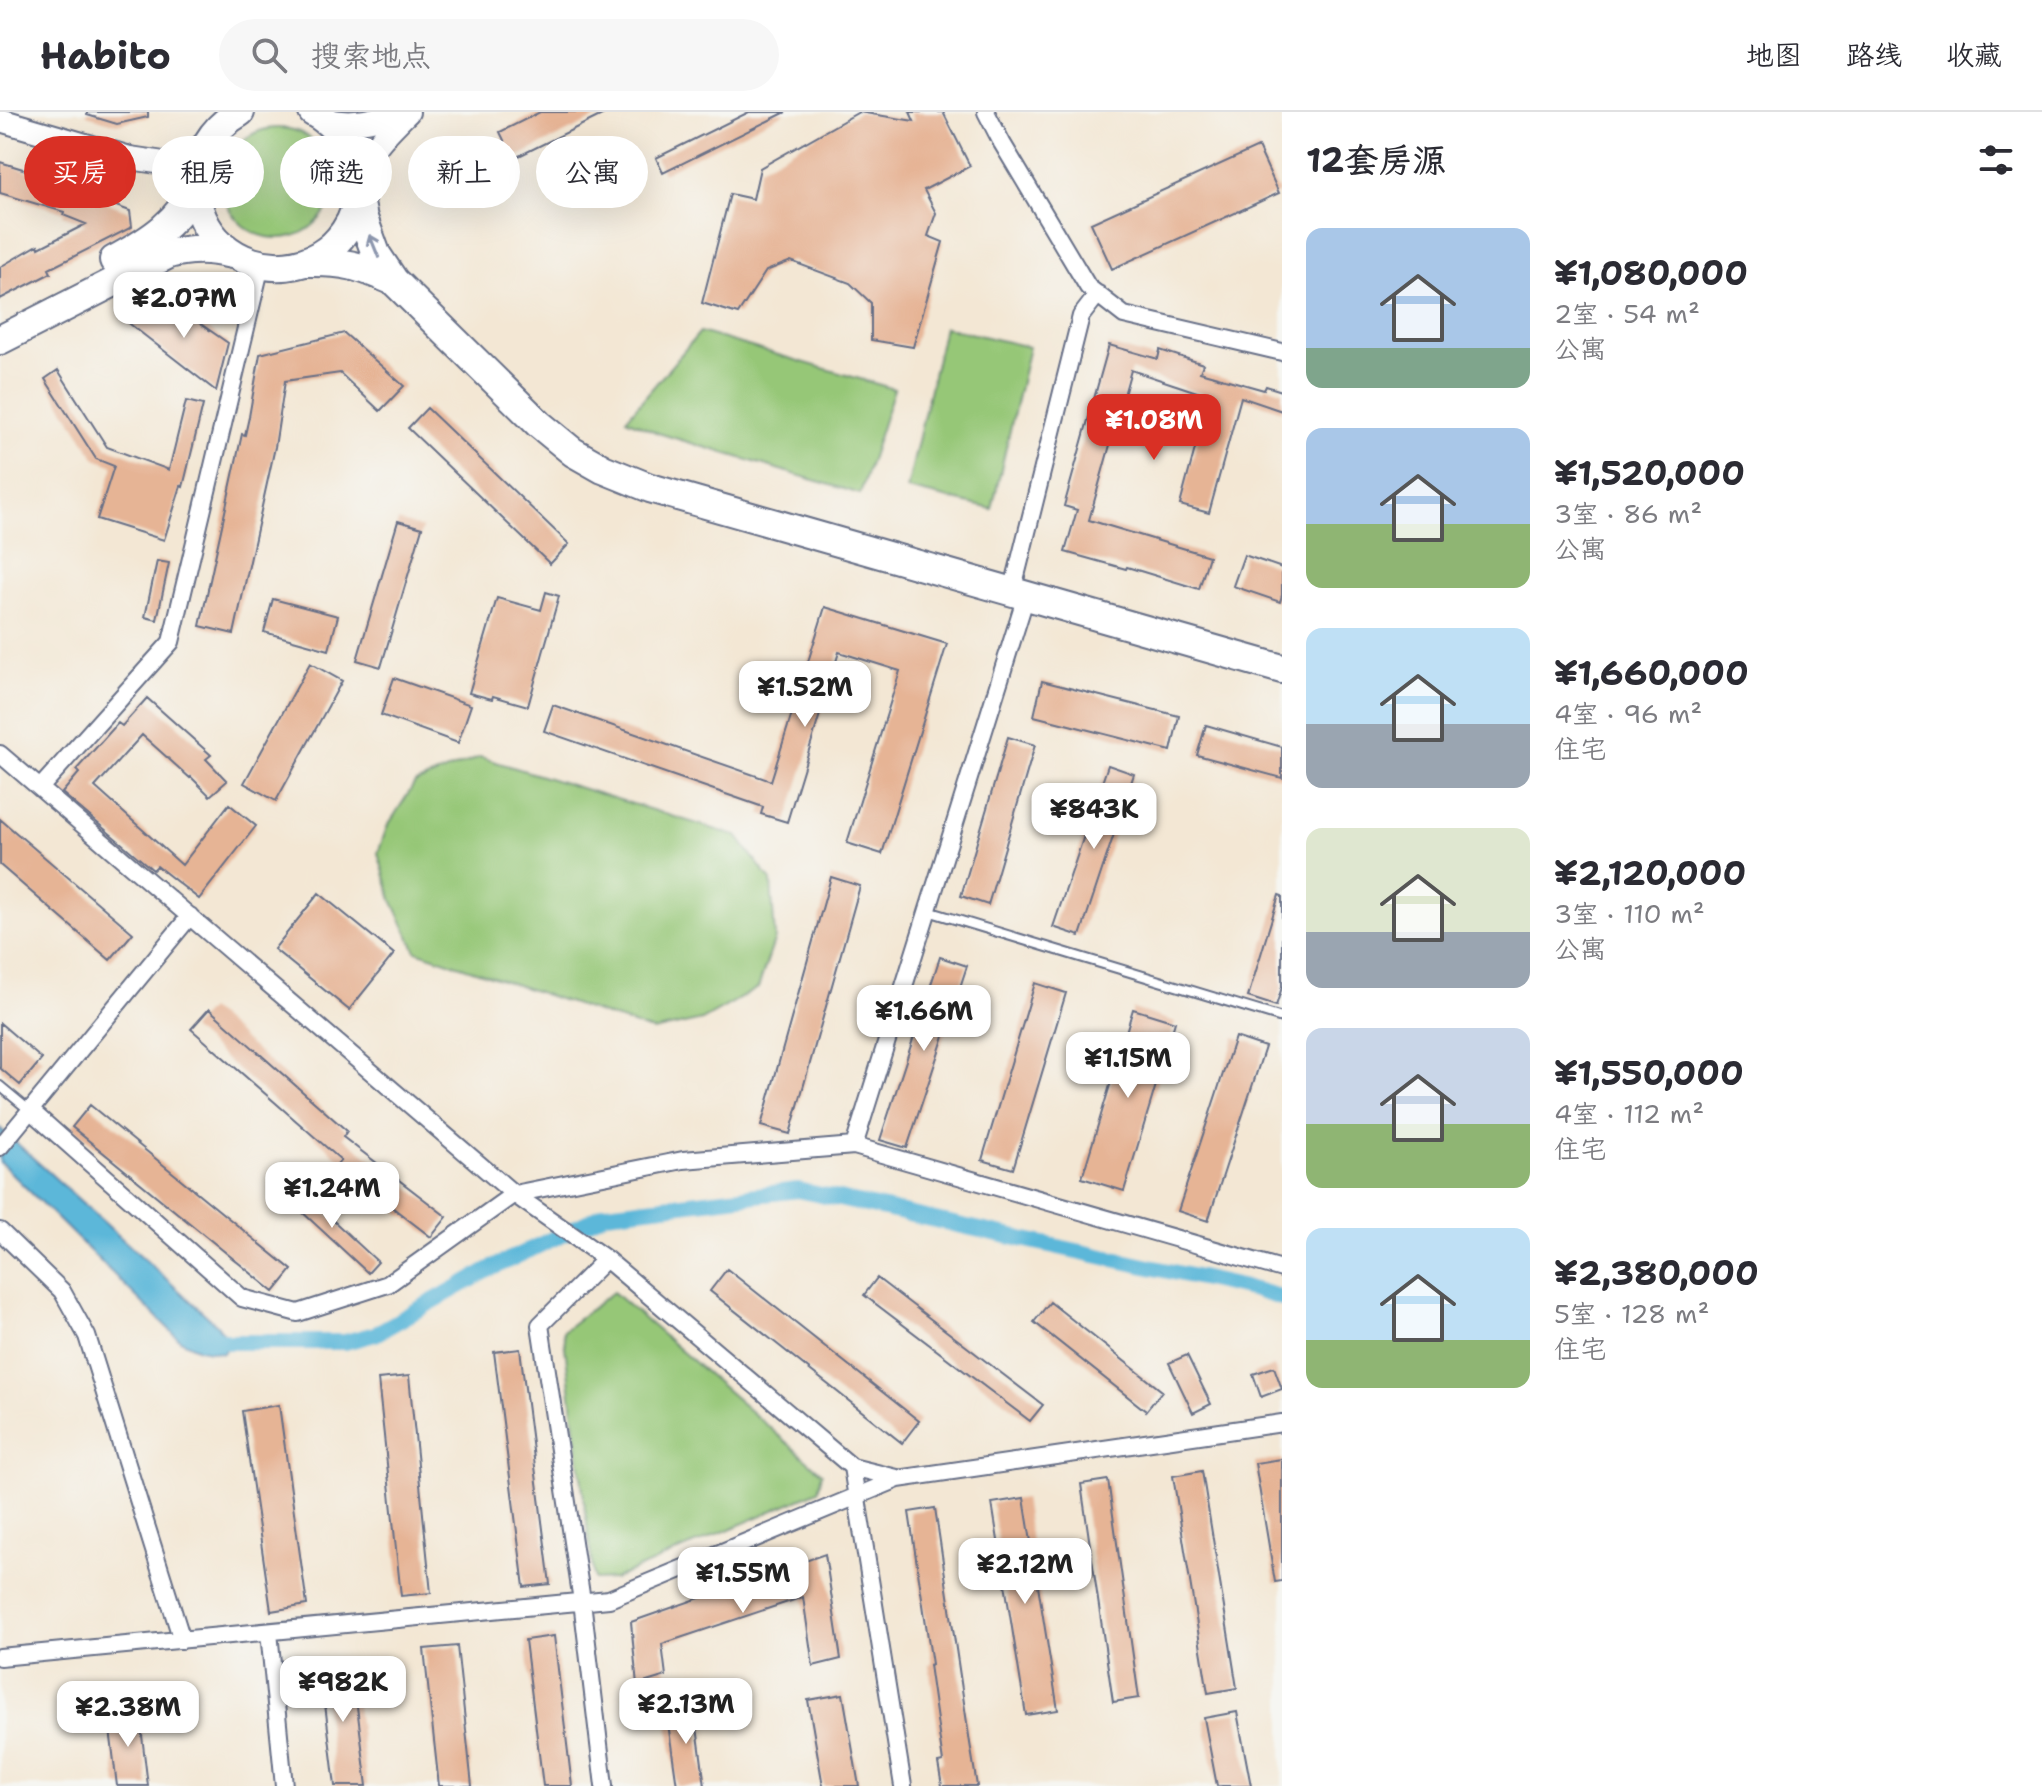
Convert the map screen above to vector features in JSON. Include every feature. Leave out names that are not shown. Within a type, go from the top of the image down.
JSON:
[{"type":"highway","points":[[212,136],[239,112]]},
{"type":"highway","points":[[321,115],[343,136]]},
{"type":"highway","points":[[0,319],[145,244],[183,208]]},
{"type":"highway","points":[[199,208],[213,237],[232,254]]},
{"type":"highway","points":[[305,262],[327,250],[345,232],[355,208]]},
{"type":"highway","points":[[361,208],[376,254],[394,281],[539,424],[573,452],[603,469],[650,488],[1282,669]]},
{"type":"highway","points":[[0,340],[169,254],[189,249],[232,254],[255,264],[280,267],[335,261],[365,268],[394,281]]},
{"type":"street","points":[[321,115],[345,124],[401,112]]},
{"type":"street","points":[[384,136],[408,112]]},
{"type":"street","points":[[986,112],[1088,287],[1124,315],[1282,352]]},
{"type":"street","points":[[0,120],[152,164]]},
{"type":"street","points":[[40,788],[171,642],[261,265]]},
{"type":"street","points":[[854,1146],[928,911],[1019,594],[1081,316],[1098,294]]},
{"type":"street","points":[[0,754],[514,1194],[603,1257],[852,1467],[898,1479]]},
{"type":"street","points":[[0,1147],[190,916]]},
{"type":"street","points":[[30,1110],[242,1298],[298,1313],[388,1284],[514,1194],[683,1160],[854,1146],[1282,1269]]},
{"type":"street","points":[[0,1231],[62,1291],[87,1336],[182,1640]]},
{"type":"street","points":[[603,1257],[540,1325],[582,1601],[604,1786]]},
{"type":"street","points":[[0,1657],[609,1599],[898,1479],[1282,1423]]},
{"type":"street","points":[[852,1467],[903,1786]]},
{"type":"street","points":[[269,1632],[284,1786]]},
{"type":"lane","points":[[928,911],[1282,1018]]},
{"type":"lane","points":[[0,1086],[30,1110]]},
{"type":"green space","points":[[278,128],[307,136],[280,136],[280,208],[327,208],[317,222],[299,234],[278,238],[257,234],[239,222],[229,208],[264,208],[264,136],[249,136]]},
{"type":"green space","points":[[944,327],[1029,347],[992,509],[907,489]]},
{"type":"green space","points":[[700,332],[894,389],[860,494],[658,433],[626,419]]},
{"type":"green space","points":[[480,757],[737,836],[771,881],[775,938],[758,988],[702,1020],[653,1031],[416,951],[392,900],[378,853],[387,827],[415,783]]},
{"type":"green space","points":[[613,1292],[822,1473],[818,1491],[614,1579],[594,1580],[563,1331]]},
{"type":"water","points":[[0,1128],[217,1325],[229,1342],[223,1353],[199,1349],[180,1340],[0,1162]]},
{"type":"building","points":[[87,112],[148,112],[148,117],[117,124],[87,115]]},
{"type":"building","points":[[540,112],[608,112],[559,136],[536,136],[536,148],[520,156],[520,136],[502,136],[500,132]]},
{"type":"building","points":[[749,112],[786,112],[663,173],[656,158]]},
{"type":"building","points":[[859,112],[914,121],[910,112],[943,112],[970,166],[924,190],[936,213],[928,236],[943,242],[913,347],[871,340],[871,303],[850,283],[791,261],[766,271],[738,314],[702,303],[730,194],[753,199],[760,168]]},
{"type":"building","points":[[1258,147],[1279,193],[1112,269],[1091,223]]},
{"type":"building","points":[[0,162],[24,169],[24,200],[0,193]]},
{"type":"building","points":[[51,208],[122,208],[130,211],[132,227],[49,269],[51,273],[0,299],[0,267],[38,245],[39,248],[86,224],[63,215],[64,212]]},
{"type":"building","points":[[166,300],[228,343],[216,391],[126,321]]},
{"type":"building","points":[[344,333],[404,386],[380,411],[340,373],[285,381],[275,447],[234,634],[200,626],[242,434],[245,435],[249,417],[260,354]]},
{"type":"building","points":[[1109,345],[1158,359],[1160,350],[1203,364],[1200,372],[1264,390],[1266,386],[1282,391],[1282,411],[1241,397],[1209,513],[1180,505],[1209,396],[1131,370],[1089,520],[1209,556],[1199,589],[1065,552],[1077,510],[1064,506]]},
{"type":"building","points":[[58,370],[107,447],[169,470],[186,401],[203,405],[183,487],[164,540],[97,519],[114,466],[96,459],[45,379]]},
{"type":"building","points":[[427,408],[569,544],[550,564],[408,428]]},
{"type":"building","points":[[398,521],[422,528],[381,667],[357,660]]},
{"type":"building","points":[[1244,555],[1282,568],[1280,602],[1233,586]]},
{"type":"building","points":[[157,561],[169,563],[157,620],[145,617]]},
{"type":"building","points":[[546,592],[559,596],[528,706],[469,693],[497,598],[541,610]]},
{"type":"building","points":[[273,599],[338,616],[329,650],[264,632]]},
{"type":"building","points":[[825,607],[947,644],[882,854],[847,843],[900,671],[839,652],[787,822],[761,814],[763,807],[544,731],[553,705],[771,781]]},
{"type":"building","points":[[310,663],[342,681],[276,801],[244,783]]},
{"type":"building","points":[[394,678],[471,705],[458,743],[381,715]]},
{"type":"building","points":[[1042,681],[1179,716],[1171,751],[1034,716]]},
{"type":"building","points":[[147,698],[211,755],[206,759],[227,781],[210,796],[142,735],[95,787],[182,865],[229,804],[256,826],[199,899],[157,866],[153,870],[62,793],[79,773],[76,770],[118,723],[122,726]]},
{"type":"building","points":[[1206,725],[1282,747],[1282,778],[1197,755]]},
{"type":"building","points":[[1008,737],[1035,745],[988,905],[961,896]]},
{"type":"building","points":[[1108,765],[1134,774],[1080,936],[1053,927]]},
{"type":"building","points":[[0,819],[133,933],[110,960],[0,865]]},
{"type":"building","points":[[831,877],[860,886],[790,1134],[761,1126]]},
{"type":"building","points":[[319,893],[394,954],[349,1010],[274,949]]},
{"type":"building","points":[[1279,895],[1282,896],[1282,987],[1276,1006],[1248,997]]},
{"type":"building","points":[[940,957],[967,966],[907,1148],[880,1140]]},
{"type":"building","points":[[1035,983],[1066,993],[1013,1169],[982,1160]]},
{"type":"building","points":[[209,1009],[347,1131],[343,1137],[447,1217],[431,1237],[337,1165],[341,1160],[191,1029]]},
{"type":"building","points":[[1133,1009],[1175,1022],[1124,1191],[1082,1178]]},
{"type":"building","points":[[0,1023],[42,1059],[20,1085],[0,1068]]},
{"type":"building","points":[[1235,1037],[1265,1047],[1208,1221],[1178,1211]]},
{"type":"building","points":[[90,1105],[292,1270],[274,1292],[72,1127]]},
{"type":"building","points":[[297,1187],[378,1262],[368,1273],[287,1198]]},
{"type":"building","points":[[727,1269],[919,1421],[902,1443],[710,1291]]},
{"type":"building","points":[[877,1278],[1043,1405],[1030,1421],[864,1295]]},
{"type":"building","points":[[1050,1302],[1162,1391],[1146,1411],[1034,1322]]},
{"type":"building","points":[[520,1349],[550,1584],[524,1587],[494,1352]]},
{"type":"building","points":[[1187,1355],[1211,1404],[1193,1413],[1169,1363]]},
{"type":"building","points":[[1274,1367],[1282,1389],[1261,1397],[1253,1374]]},
{"type":"building","points":[[409,1376],[431,1593],[401,1596],[378,1379]]},
{"type":"building","points":[[279,1405],[307,1605],[271,1611],[242,1411]]},
{"type":"building","points":[[1282,1459],[1282,1581],[1275,1582],[1255,1463]]},
{"type":"building","points":[[1202,1471],[1237,1688],[1208,1693],[1173,1476]]},
{"type":"building","points":[[1108,1480],[1139,1698],[1113,1702],[1081,1484]]},
{"type":"building","points":[[1024,1498],[1058,1710],[1026,1715],[992,1503]]},
{"type":"building","points":[[935,1508],[977,1786],[942,1786],[938,1763],[943,1762],[929,1665],[932,1664],[909,1512]]},
{"type":"building","points":[[825,1554],[841,1659],[813,1666],[803,1597],[662,1644],[666,1676],[637,1685],[631,1622]]},
{"type":"building","points":[[554,1636],[572,1786],[543,1786],[525,1640]]},
{"type":"building","points":[[457,1646],[472,1786],[439,1786],[424,1649]]},
{"type":"building","points":[[351,1659],[367,1786],[335,1786],[320,1663]]},
{"type":"building","points":[[843,1694],[859,1786],[823,1786],[808,1700]]},
{"type":"building","points":[[694,1705],[705,1786],[677,1786],[666,1709]]},
{"type":"building","points":[[139,1710],[148,1786],[117,1786],[108,1713]]},
{"type":"building","points":[[1237,1712],[1251,1786],[1217,1786],[1204,1718]]},
{"type":"waterway","points":[[208,1337],[229,1342],[345,1342],[375,1334],[488,1270],[606,1213],[798,1190],[1282,1298]]}]
